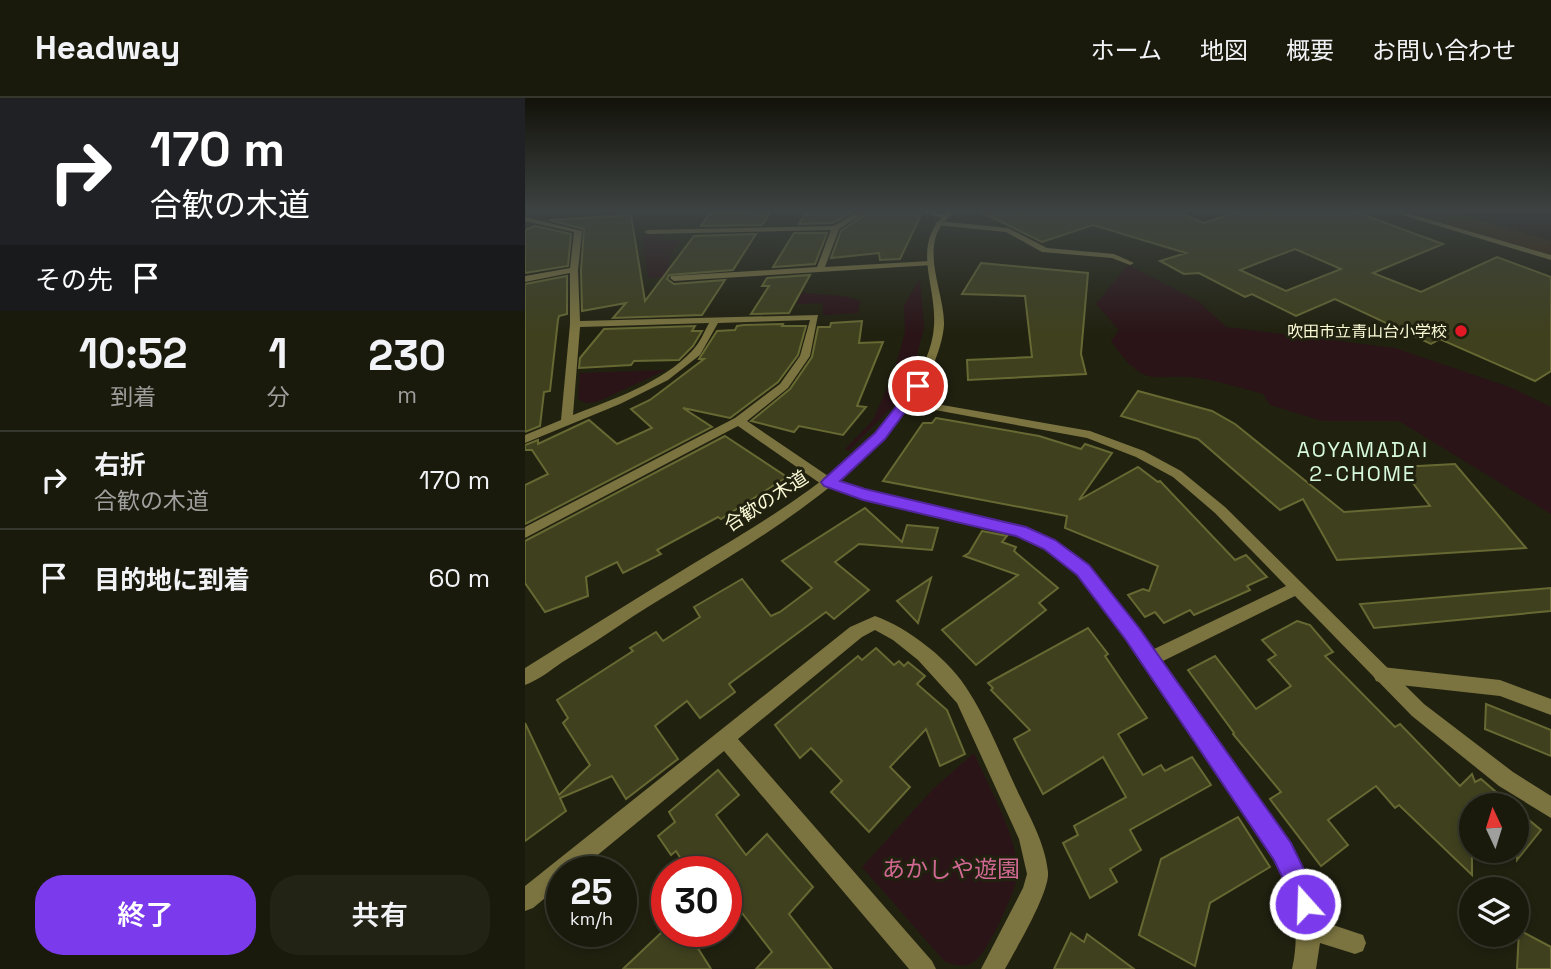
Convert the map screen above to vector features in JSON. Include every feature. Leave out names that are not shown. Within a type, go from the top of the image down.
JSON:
[{"type":"street","points":[[567,421],[575,324],[576,252]]},
{"type":"street","points":[[820,269],[827,252]]},
{"type":"street","name":"合歓の木道","points":[[525,677],[785,514],[829,482],[880,436],[908,402],[922,377],[940,326],[930,262],[931,252]]},
{"type":"street","points":[[1064,252],[1114,256],[1130,263]]},
{"type":"street","points":[[1530,252],[1551,258]]},
{"type":"street","points":[[674,278],[930,262]]},
{"type":"street","points":[[525,279],[574,270]]},
{"type":"street","points":[[525,533],[739,421],[784,386],[805,356],[814,317],[575,324]]},
{"type":"street","points":[[525,439],[653,383],[677,369],[696,353],[715,320]]},
{"type":"street","points":[[908,402],[1074,431],[1140,454],[1177,474],[1204,495],[1382,675],[1460,745],[1551,808]]},
{"type":"street","points":[[739,421],[829,482],[863,494],[1006,527],[1049,545],[1073,562],[1093,582],[1150,659],[1282,852],[1301,888],[1309,928],[1304,969]]},
{"type":"street","points":[[1150,659],[1297,588]]},
{"type":"street","points":[[525,900],[846,639],[871,622],[888,628],[918,652],[948,678],[963,697],[1029,838],[1036,865],[1036,885],[993,969]]},
{"type":"street","points":[[1382,675],[1500,688],[1551,707]]},
{"type":"street","points":[[725,738],[924,969]]},
{"type":"street","points":[[1309,928],[1355,943]]},
{"type":"green space","points":[[644,252],[672,252],[665,277],[648,277]]},
{"type":"green space","points":[[1128,265],[1198,301],[1226,327],[1395,348],[1512,388],[1551,407],[1551,514],[1399,421],[1322,421],[1270,405],[1263,394],[1227,384],[1205,379],[1153,377],[1144,374],[1124,358],[1111,341],[1119,330],[1096,304]]},
{"type":"green space","points":[[920,279],[924,327],[916,359],[900,399],[849,451],[845,449],[873,420],[894,372],[905,332],[904,305]]},
{"type":"green space","points":[[802,292],[860,301],[858,313],[823,315],[823,303],[797,304]]},
{"type":"green space","points":[[666,370],[597,402],[586,403],[578,399],[580,373]]},
{"type":"green space","name":"あかしや遊園","points":[[974,753],[1008,829],[1017,861],[1018,877],[987,946],[975,961],[960,966],[944,961],[862,867],[933,789]]},
{"type":"building","points":[[525,252],[569,252],[568,266],[525,273]]},
{"type":"building","points":[[582,252],[637,252],[645,301],[682,252],[745,252],[733,270],[669,275],[667,279],[674,284],[725,280],[702,315],[613,318],[626,303],[582,311]]},
{"type":"building","points":[[782,252],[820,252],[815,264],[773,267]]},
{"type":"building","points":[[833,252],[904,252],[900,259],[880,260],[879,253],[831,258]]},
{"type":"building","name":"吹田市立青山台小学校","points":[[1182,252],[1288,252],[1240,270],[1286,291],[1341,269],[1301,252],[1425,252],[1373,273],[1421,292],[1497,257],[1551,277],[1551,371],[1535,381],[1440,339],[1431,344],[1335,299],[1296,316],[1252,294],[1245,297],[1199,273],[1184,274],[1160,261],[1186,253]]},
{"type":"building","points":[[981,263],[1088,273],[1081,354],[1086,374],[968,380],[967,360],[1032,357],[1025,296],[962,294]]},
{"type":"building","points":[[810,275],[789,313],[751,314],[769,286],[762,286],[767,278]]},
{"type":"building","points":[[567,276],[567,314],[559,316],[558,320],[550,391],[544,392],[540,426],[525,432],[525,284]]},
{"type":"building","points":[[862,321],[859,343],[883,342],[857,406],[866,407],[843,435],[799,426],[794,432],[751,421],[790,389],[812,357],[818,327],[830,327],[831,323]]},
{"type":"building","points":[[783,324],[782,326],[806,326],[798,355],[778,382],[730,418],[683,408],[712,427],[525,524],[525,485],[548,474],[532,450],[525,450],[525,445],[538,440],[538,444],[589,420],[617,444],[652,428],[631,409],[650,400],[704,359],[699,359],[717,331],[735,330],[737,326],[744,325]]},
{"type":"building","points":[[695,326],[692,331],[702,331],[693,346],[679,360],[634,361],[631,365],[579,368],[580,358],[604,329]]},
{"type":"building","points":[[1138,391],[1212,411],[1235,424],[1344,512],[1430,506],[1401,467],[1455,464],[1526,548],[1337,560],[1303,499],[1280,510],[1198,439],[1121,416]]},
{"type":"building","points":[[936,418],[1039,436],[1081,449],[1085,444],[1112,453],[1079,500],[1138,467],[1160,481],[1235,560],[1246,555],[1267,577],[1247,586],[1250,590],[1194,615],[1190,610],[1164,623],[1155,612],[1145,617],[1128,595],[1143,589],[1149,591],[1158,566],[1065,528],[1067,516],[883,481],[923,423],[932,423]]},
{"type":"building","points":[[725,436],[787,477],[721,519],[718,517],[657,550],[661,554],[623,573],[617,562],[586,577],[588,596],[545,612],[525,583],[525,541]]},
{"type":"building","points":[[865,508],[902,542],[907,525],[938,528],[932,550],[859,544],[835,562],[869,590],[834,619],[826,612],[729,684],[735,692],[700,718],[687,701],[655,726],[678,759],[626,799],[612,776],[560,798],[566,811],[525,841],[525,723],[559,795],[590,765],[563,723],[568,718],[557,700],[633,651],[630,648],[656,632],[663,641],[700,617],[694,607],[742,579],[771,616],[780,612],[812,588],[782,561]]},
{"type":"building","points":[[982,531],[1007,536],[1002,542],[1016,547],[1014,551],[1058,588],[1039,603],[1046,610],[976,665],[942,630],[1018,575],[964,556],[969,553]]},
{"type":"building","points":[[931,578],[918,623],[897,601]]},
{"type":"building","points":[[1551,588],[1551,611],[1374,628],[1360,604]]},
{"type":"building","points":[[1297,621],[1310,625],[1333,652],[1325,656],[1395,727],[1400,724],[1460,786],[1472,774],[1475,782],[1481,779],[1497,793],[1459,793],[1459,863],[1399,805],[1395,808],[1376,786],[1328,820],[1348,845],[1321,866],[1270,799],[1281,792],[1233,734],[1188,670],[1215,656],[1256,709],[1291,686],[1268,660],[1276,655],[1262,640]]},
{"type":"building","points":[[1088,628],[1108,654],[1105,656],[1147,718],[1118,734],[1143,775],[1161,765],[1165,771],[1192,757],[1211,785],[1130,830],[1141,850],[1110,869],[1117,882],[1090,898],[1063,843],[1078,835],[1074,826],[1126,797],[1103,757],[1043,794],[1014,739],[1030,730],[991,690],[993,688],[988,683]]},
{"type":"building","points":[[876,648],[894,665],[899,661],[904,666],[908,662],[925,676],[917,684],[947,710],[965,754],[940,766],[926,729],[890,767],[910,787],[869,832],[831,792],[842,781],[811,748],[800,758],[775,725],[858,656],[862,660]]},
{"type":"building","points":[[1486,704],[1551,730],[1551,756],[1485,729]]},
{"type":"building","points":[[718,770],[739,795],[716,815],[746,855],[767,834],[813,887],[789,914],[832,969],[756,969],[772,952],[742,913],[742,856],[679,856],[676,851],[671,855],[658,836],[675,822],[669,812]]},
{"type":"building","points":[[1238,817],[1270,867],[1210,903],[1195,966],[1139,935],[1161,859]]},
{"type":"building","points":[[1529,820],[1541,830],[1529,845]]},
{"type":"building","points":[[1459,863],[1472,863],[1472,875]]},
{"type":"building","points":[[1071,933],[1084,942],[1087,934],[1134,969],[1054,969]]},
{"type":"building","points":[[1529,935],[1551,947],[1551,969],[1517,969],[1518,947],[1529,947]]},
{"type":"building","points":[[651,942],[651,947],[697,947],[711,969],[623,969]]},
{"type":"place","name":"吹田市立青山台小学校","points":[[1461,331]]},
{"type":"district","name":"AOYAMADAI 2-CHOME","points":[[1363,461]]},
{"type":"route","points":[[918,386],[880,436],[829,482],[863,494],[1020,531],[1062,553],[1083,570],[1132,634],[1282,852],[1301,888],[1305,904]]}]
